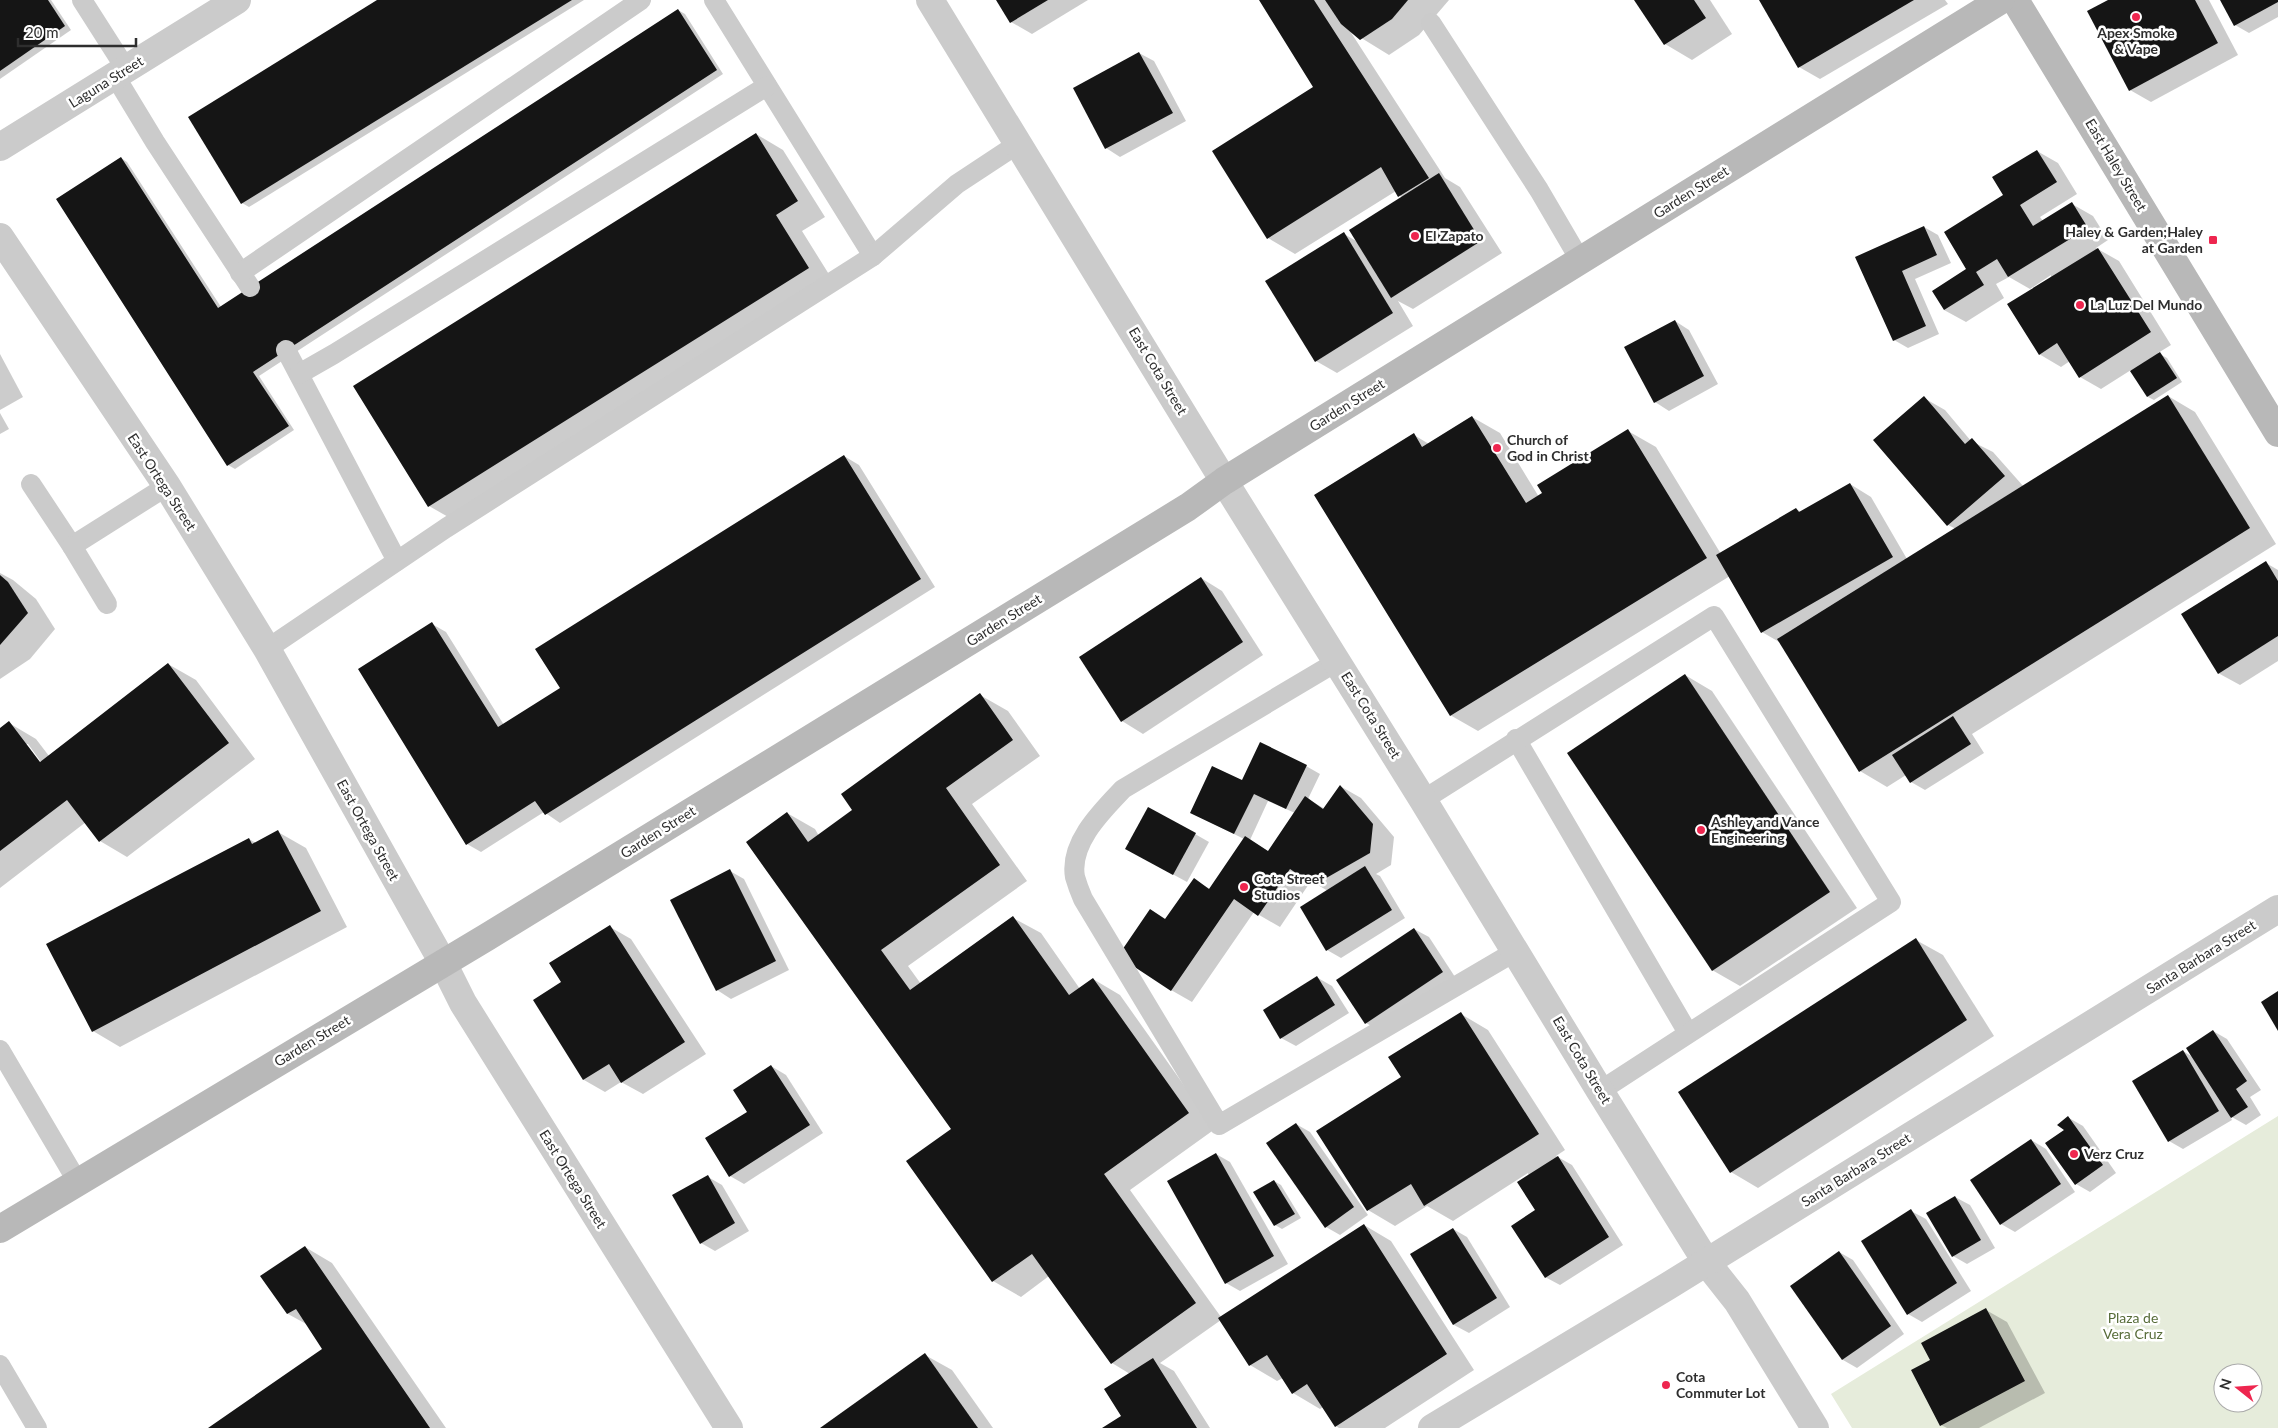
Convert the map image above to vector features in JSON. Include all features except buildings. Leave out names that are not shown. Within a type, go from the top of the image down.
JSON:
[{"type":"main road","name":"Garden Street","points":[[0,1229],[77,1181],[443,963],[1188,507],[1224,481],[2000,0]]},
{"type":"main road","name":"East Haley Street","points":[[2015,0],[2278,433]]},
{"type":"street","name":"Laguna Street","points":[[0,147],[237,0]]},
{"type":"street","name":"East Cota Street","points":[[930,0],[1224,481],[1424,800],[1600,1091],[1707,1262],[1737,1301],[1815,1428]]},
{"type":"street","name":"East Ortega Street","points":[[0,237],[167,486],[267,649],[443,963],[463,1003],[729,1428]]},
{"type":"street","name":"Santa Barbara Street","points":[[1432,1428],[1707,1262],[2278,909]]},
{"type":"lane","points":[[82,0],[121,72],[245,280],[470,117],[640,0]]},
{"type":"lane","points":[[714,0],[873,256]]},
{"type":"lane","points":[[1431,23],[1539,190],[1580,260]]},
{"type":"lane","points":[[299,374],[767,86]]},
{"type":"lane","points":[[267,649],[397,561],[873,256],[957,184],[1019,143]]},
{"type":"lane","points":[[286,350],[397,561]]},
{"type":"lane","points":[[31,484],[107,604]]},
{"type":"lane","points":[[72,546],[167,486]]},
{"type":"lane","points":[[1424,800],[1516,739],[1714,616],[1891,902],[1600,1091]]},
{"type":"lane","points":[[1338,661],[1123,789],[1098,814],[1085,834],[1077,858],[1075,876],[1082,899],[1219,1125],[1516,951]]},
{"type":"lane","points":[[1516,739],[1688,1033]]},
{"type":"lane","points":[[0,1050],[77,1181]]},
{"type":"lane","points":[[0,1365],[37,1428]]},
{"type":"green space","name":"Plaza de Vera Cruz","points":[[2278,1116],[2278,1428],[1852,1428],[1831,1394]]},
{"type":"place","name":"Apex Smoke & Vape","points":[[2136,17]]},
{"type":"place","name":"El Zapato","points":[[1415,236]]},
{"type":"place","name":"Haley & Garden;Haley at Garden","points":[[2213,240]]},
{"type":"place","name":"La Luz Del Mundo","points":[[2080,305]]},
{"type":"place","name":"Church of God in Christ","points":[[1497,448]]},
{"type":"place","name":"Ashley and Vance Engineering","points":[[1701,830]]},
{"type":"place","name":"Cota Street Studios","points":[[1244,887]]},
{"type":"place","name":"Verz Cruz","points":[[2074,1154]]},
{"type":"place","name":"Cota Commuter Lot","points":[[1666,1385]]}]
